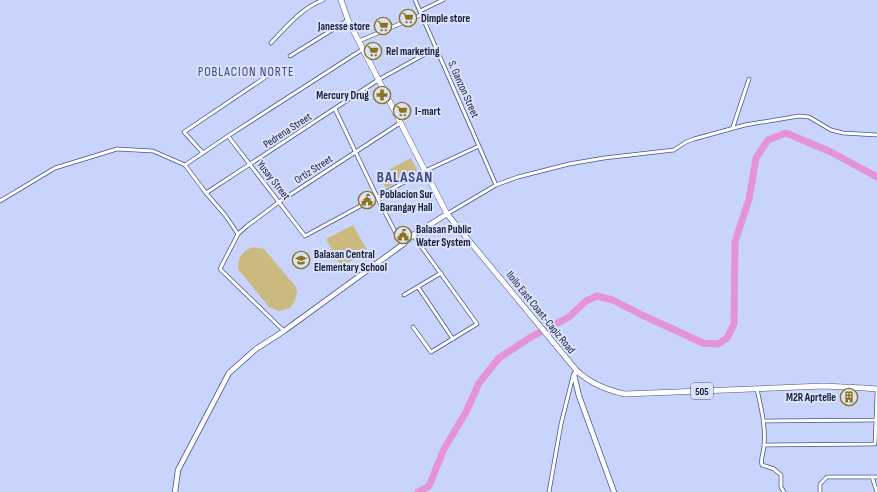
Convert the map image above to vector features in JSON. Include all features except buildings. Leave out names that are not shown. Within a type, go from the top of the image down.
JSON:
[{"type":"main road","name":"Iloilo East Coast-Capiz Road","points":[[341,0],[348,20],[448,214],[538,323],[575,373],[598,386],[625,394],[823,386],[864,388],[877,391]]},
{"type":"street","points":[[271,43],[313,3],[323,0]]},
{"type":"street","name":"S. Ganzon Street","points":[[415,0],[496,185]]},
{"type":"street","points":[[420,11],[443,0]]},
{"type":"street","points":[[359,41],[421,15]]},
{"type":"street","points":[[290,56],[348,20]]},
{"type":"street","name":"Pedrena Street","points":[[206,193],[251,165],[378,80],[436,48]]},
{"type":"street","points":[[185,165],[363,49]]},
{"type":"street","points":[[203,153],[184,132],[279,68]]},
{"type":"street","points":[[733,127],[749,80]]},
{"type":"street","points":[[335,109],[377,197],[402,245]]},
{"type":"street","points":[[175,492],[178,470],[229,373],[256,350],[402,245],[413,235],[496,185],[518,177],[569,164],[604,158],[674,150],[686,142],[733,127],[799,116],[809,117],[831,130],[843,133],[877,135]]},
{"type":"street","name":"Ortiz Street","points":[[238,234],[279,202],[400,123]]},
{"type":"street","name":"Yusay Street","points":[[228,136],[305,236],[377,197]]},
{"type":"street","points":[[377,197],[425,171],[479,146]]},
{"type":"street","points":[[0,201],[55,168],[117,149],[153,151],[185,165],[225,215],[238,234],[220,269],[284,331]]},
{"type":"street","points":[[413,235],[477,324],[431,352],[413,327]]},
{"type":"street","points":[[404,295],[441,273]]},
{"type":"street","points":[[418,287],[453,339]]},
{"type":"street","points":[[549,492],[560,424],[575,373]]},
{"type":"street","points":[[575,373],[579,396],[614,492]]},
{"type":"street","points":[[757,389],[764,421],[764,446],[761,462],[762,465],[774,469],[781,475],[784,492]]},
{"type":"street","points":[[764,446],[875,444],[877,391]]},
{"type":"street","points":[[764,421],[876,420]]},
{"type":"street","points":[[820,492],[820,484],[826,477],[877,477]]},
{"type":"street","points":[[872,477],[877,492]]},
{"type":"shaded area","points":[[411,158],[418,172],[386,188],[379,175]]},
{"type":"shaded area","points":[[353,225],[368,252],[341,266],[326,239]]},
{"type":"shaded area","points":[[253,247],[264,249],[296,287],[297,293],[294,303],[290,308],[279,311],[269,307],[238,269],[241,255],[246,250]]},
{"type":"waterway","points":[[418,492],[429,486],[444,449],[466,412],[479,383],[499,358],[531,337],[569,317],[586,301],[597,296],[613,300],[703,343],[718,344],[727,338],[734,324],[735,242],[749,199],[756,158],[768,140],[786,133],[831,152],[877,177]]},
{"type":"place","name":"Dimple store","points":[[408,18]]},
{"type":"place","name":"Janesse store","points":[[383,26]]},
{"type":"place","name":"Rel marketing","points":[[373,51]]},
{"type":"place","name":"Mercury Drug","points":[[382,95]]},
{"type":"place","name":"I-mart","points":[[402,111]]},
{"type":"place","name":"Poblacion Sur Barangay Hall","points":[[367,200]]},
{"type":"place","name":"Balasan Public Water System","points":[[403,235]]},
{"type":"place","name":"Balasan Central Elementary School","points":[[301,260]]},
{"type":"place","name":"M2R Aprtelle","points":[[849,397]]},
{"type":"district","name":"POBLACION NORTE","points":[[246,71]]},
{"type":"district","name":"BALASAN","points":[[405,177]]}]
